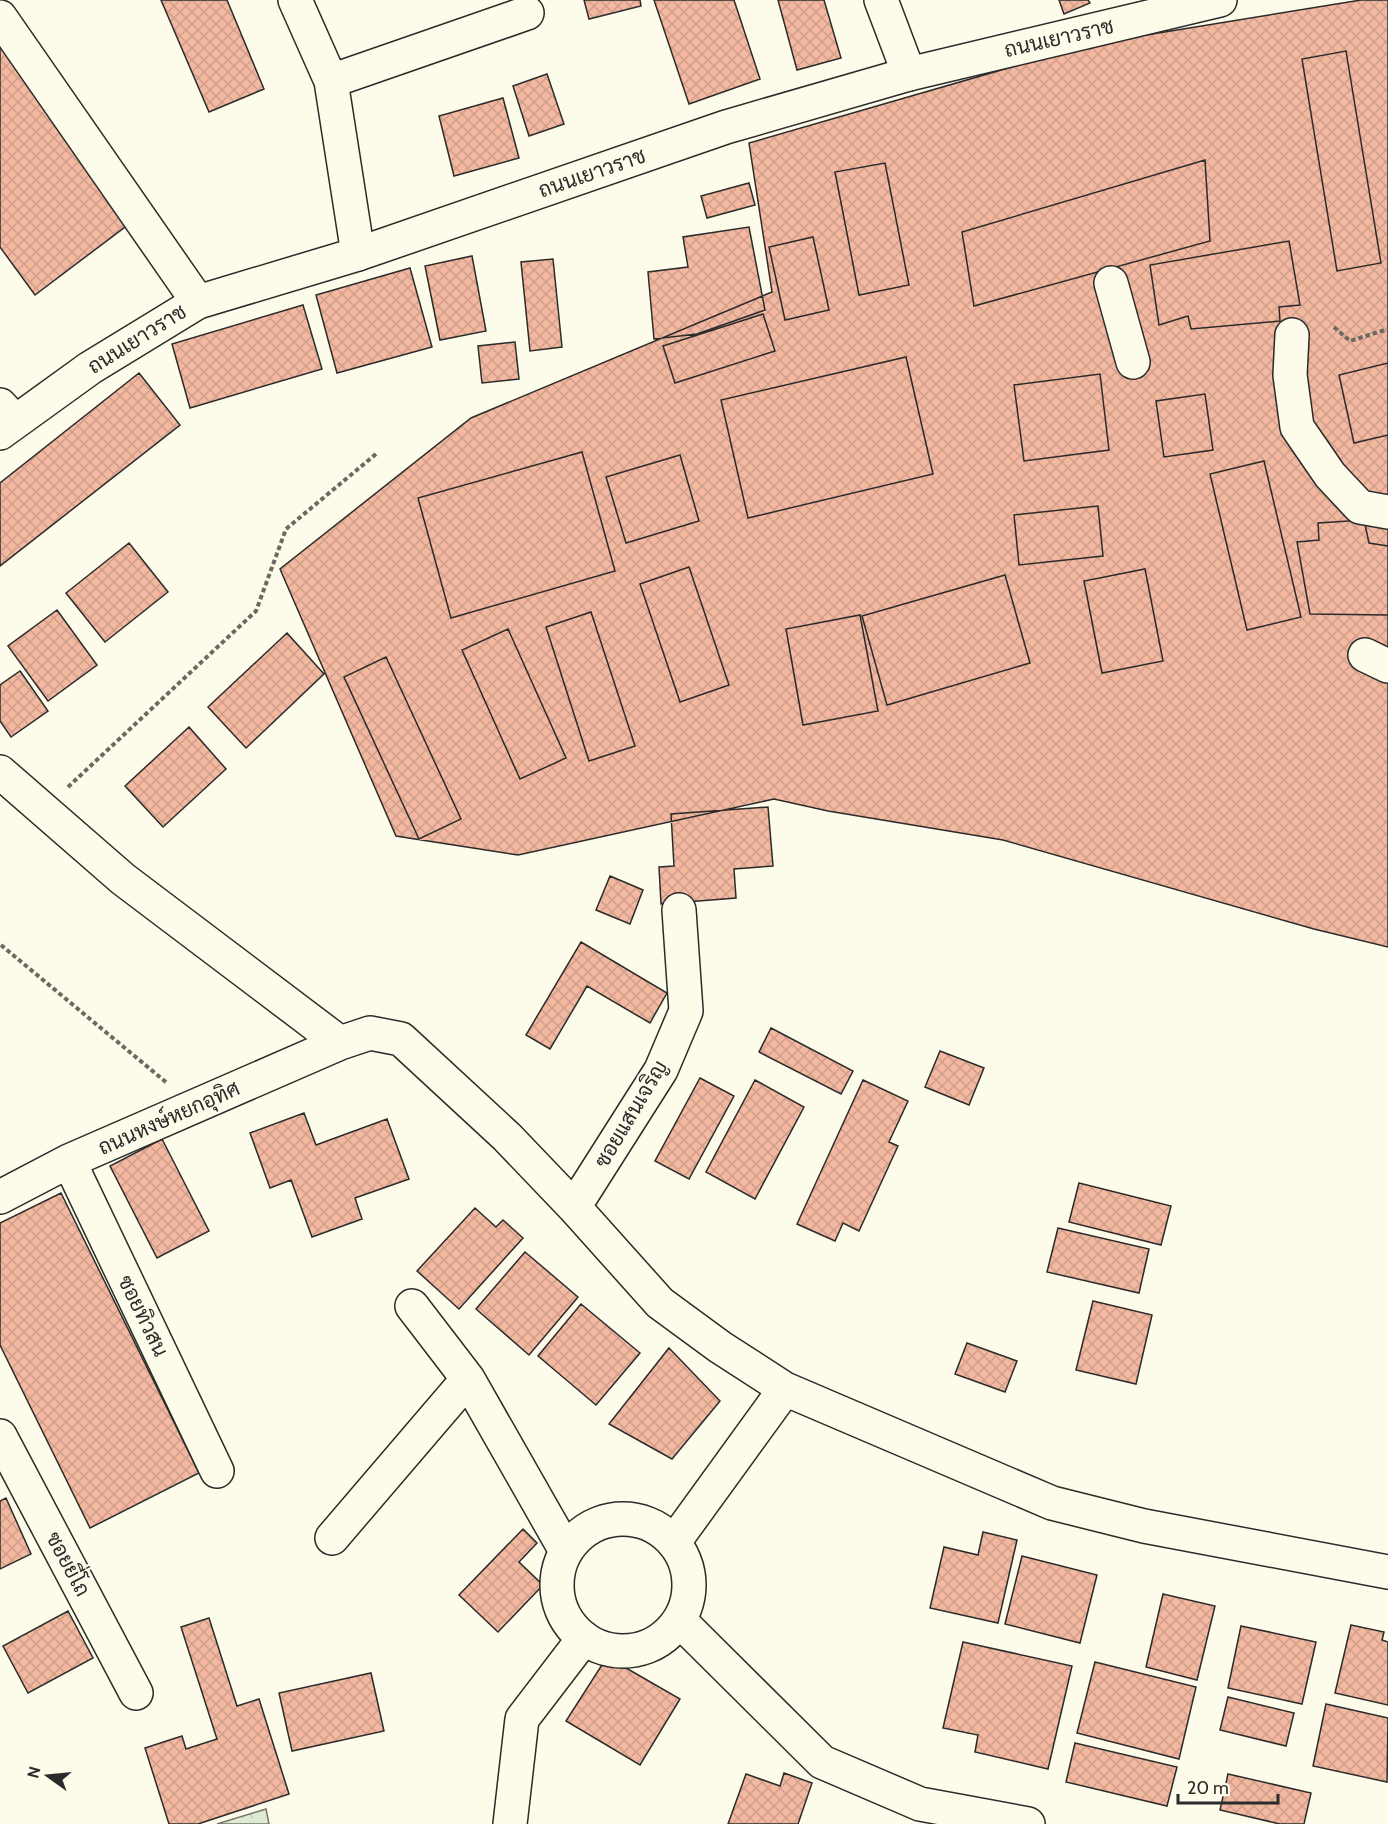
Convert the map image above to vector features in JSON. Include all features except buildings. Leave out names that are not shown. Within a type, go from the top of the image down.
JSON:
[{"type":"street","points":[[295,0],[331,81],[358,254]]},
{"type":"street","points":[[881,0],[909,74]]},
{"type":"street","name":"ถนนเยาวราช","points":[[5,419],[198,302],[358,254],[726,127],[909,74],[1220,0]]},
{"type":"street","points":[[331,81],[527,13]]},
{"type":"street","points":[[0,17],[198,302]]},
{"type":"street","points":[[1111,283],[1133,362]]},
{"type":"street","points":[[1292,334],[1290,375],[1297,427],[1330,475],[1360,507],[1388,512]]},
{"type":"street","points":[[0,772],[123,879],[340,1043]]},
{"type":"street","name":"ซอยแสนเจริญ","points":[[574,1207],[661,1070],[686,1011],[679,910]]},
{"type":"street","name":"ถนนหงษ์หยกอุทิศ","points":[[0,1197],[69,1161],[340,1043],[370,1033],[401,1039],[507,1137],[574,1207],[660,1303],[720,1347],[785,1389],[1052,1503],[1144,1526],[1388,1572]]},
{"type":"street","name":"ซอยทิวสน","points":[[69,1161],[217,1471]]},
{"type":"street","points":[[412,1306],[468,1379],[566,1551]]},
{"type":"street","points":[[332,1538],[468,1379]]},
{"type":"street","points":[[674,1542],[785,1389]]},
{"type":"street","name":"ซอยยี่โถ","points":[[0,1436],[136,1693]]},
{"type":"street","points":[[618,1518],[641,1521],[662,1531],[674,1542],[686,1562],[690,1585],[687,1605],[676,1626],[659,1641],[643,1649],[620,1652],[591,1644],[573,1629],[561,1610],[557,1586],[561,1563],[566,1551],[581,1534],[596,1524],[618,1518]]},
{"type":"street","points":[[679,1620],[822,1761],[920,1804],[1028,1824]]},
{"type":"street","points":[[510,1824],[522,1719],[584,1638]]},
{"type":"path","points":[[1334,327],[1350,341],[1388,329]]},
{"type":"path","points":[[44,810],[256,611],[286,529],[376,454]]},
{"type":"path","points":[[1,945],[195,1106]]},
{"type":"green space","points":[[266,1809],[269,1824],[217,1824]]}]
